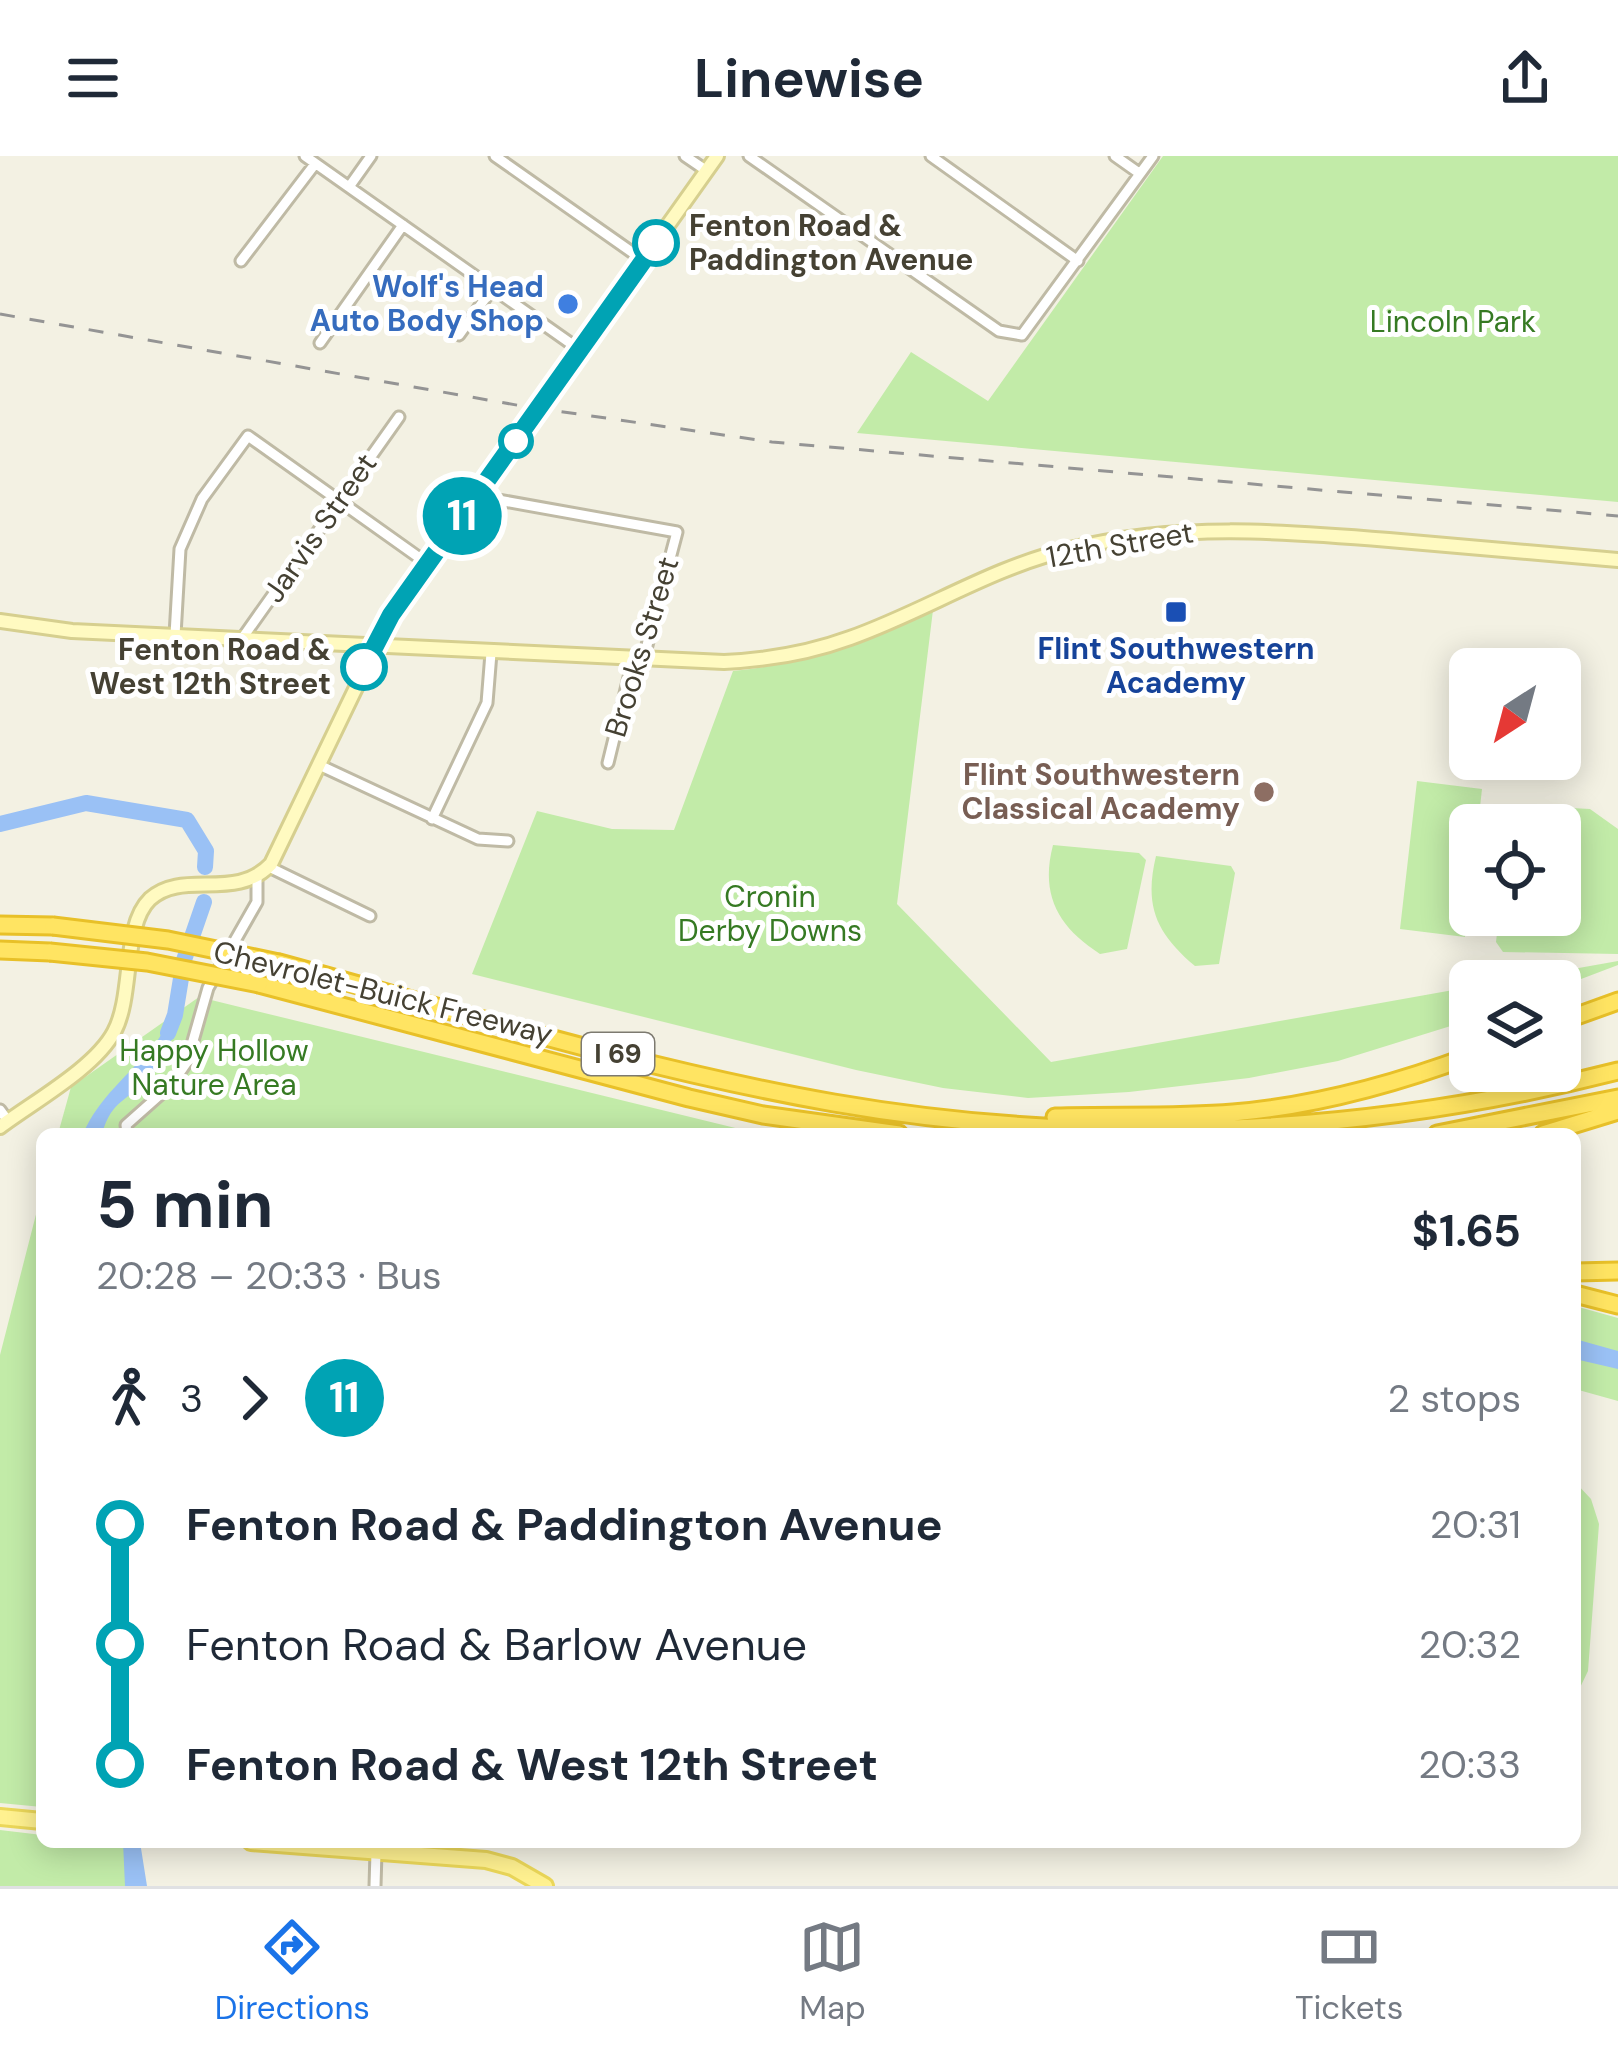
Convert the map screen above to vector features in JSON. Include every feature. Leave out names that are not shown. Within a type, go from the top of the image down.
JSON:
[{"type":"highway","name":"Chevrolet-Buick Freeway","points":[[0,925],[53,926],[168,940],[279,963],[704,1076],[837,1103],[962,1120],[1085,1128]]},
{"type":"highway","name":"Chevrolet-Buick Freeway","points":[[0,950],[146,962],[259,984],[763,1115],[856,1128]]},
{"type":"highway","points":[[1581,1014],[1618,1001]]},
{"type":"highway","points":[[962,1120],[1198,1115],[1263,1109],[1410,1078],[1449,1064]]},
{"type":"highway","name":"Chevrolet-Buick Freeway","points":[[1145,1128],[1279,1125],[1470,1103],[1618,1071]]},
{"type":"highway","points":[[1467,1128],[1618,1098]]},
{"type":"highway","points":[[1563,1128],[1618,1111]]},
{"type":"highway","points":[[763,1115],[814,1128]]},
{"type":"highway","points":[[1581,1272],[1618,1271]]},
{"type":"highway","points":[[1581,1295],[1618,1304]]},
{"type":"main road","points":[[0,1817],[36,1820]]},
{"type":"main road","points":[[326,1848],[486,1860],[544,1886]]},
{"type":"street","points":[[305,156],[580,350]]},
{"type":"street","points":[[349,187],[371,156]]},
{"type":"street","points":[[495,156],[643,260]]},
{"type":"street","points":[[685,156],[707,171]]},
{"type":"street","points":[[126,1128],[187,1062],[208,988],[257,902],[263,872],[320,765],[372,648],[717,156]]},
{"type":"street","points":[[749,156],[999,332],[1022,335],[1153,156]]},
{"type":"street","points":[[932,156],[1078,261]]},
{"type":"street","points":[[1114,156],[1139,173]]},
{"type":"street","points":[[241,261],[315,164]]},
{"type":"street","points":[[320,343],[403,225]]},
{"type":"street","points":[[459,334],[492,289]]},
{"type":"street","name":"Jarvis Street","points":[[241,640],[399,416]]},
{"type":"street","points":[[175,635],[180,549],[202,500],[248,436],[428,564]]},
{"type":"street","name":"Brooks Street","points":[[476,496],[676,532],[640,659],[630,673],[608,763]]},
{"type":"street","name":"12th Street","points":[[0,621],[43,629],[372,648],[745,661],[809,650],[868,631],[958,587],[1033,559],[1159,533],[1285,531],[1618,560]]},
{"type":"street","points":[[433,819],[487,703],[490,653]]},
{"type":"street","points":[[320,765],[478,839],[508,841]]},
{"type":"street","points":[[3,1119],[94,1056],[112,1037],[125,1002],[136,924],[147,902],[167,889],[236,884],[263,872],[370,916]]},
{"type":"street","points":[[375,1886],[376,1852]]},
{"type":"green space","name":"Lincoln Park","points":[[1163,156],[1618,156],[1618,502],[857,433],[911,352],[988,401]]},
{"type":"green space","name":"Cronin Derby Downs","points":[[933,610],[897,904],[1051,1062],[1449,991],[1449,1027],[1338,1061],[1249,1078],[1028,1098],[943,1088],[856,1070],[472,974],[537,811],[612,829],[674,830],[733,671],[786,663],[884,632]]},
{"type":"green space","points":[[1417,781],[1482,789],[1480,804],[1449,804],[1449,935],[1400,929]]},
{"type":"green space","points":[[1581,809],[1590,809],[1618,829],[1618,954],[1503,952],[1497,936],[1581,936]]},
{"type":"green space","points":[[1053,845],[1139,853],[1146,860],[1127,949],[1100,954],[1063,921],[1049,879]]},
{"type":"green space","points":[[1156,856],[1231,866],[1235,873],[1219,964],[1195,966],[1162,930],[1153,904]]},
{"type":"green space","points":[[1618,961],[1581,979],[1581,968]]},
{"type":"green space","name":"Happy Hollow Nature Area","points":[[199,997],[735,1128],[60,1128],[71,1087]]},
{"type":"green space","points":[[36,1214],[36,1806],[0,1803],[0,1355]]},
{"type":"green space","points":[[1581,1308],[1618,1318],[1618,1401],[1581,1391]]},
{"type":"green space","points":[[1581,1488],[1591,1499],[1599,1524],[1588,1671],[1581,1686]]},
{"type":"green space","points":[[0,1830],[36,1834],[36,1848],[124,1848],[130,1886],[0,1886]]},
{"type":"water","points":[[180,1009],[156,1070],[116,1107],[104,1128],[86,1128],[106,1097],[154,1045]]},
{"type":"water","points":[[1581,1341],[1618,1351],[1618,1369],[1581,1360]]},
{"type":"water","points":[[123,1848],[141,1848],[147,1886],[125,1886]]},
{"type":"waterway","points":[[0,824],[86,803],[187,820],[206,851],[205,867]]},
{"type":"waterway","points":[[168,1033],[184,960],[204,902]]},
{"type":"railway","points":[[0,314],[522,406],[772,442],[1618,516]]},
{"type":"bus line","name":"11","points":[[364,667],[391,615],[656,243]]},
{"type":"place","name":"Fenton Road & Paddington Avenue","points":[[656,243]]},
{"type":"place","name":"Wolf's Head Auto Body Shop","points":[[568,304]]},
{"type":"place","name":"Flint Southwestern Academy","points":[[1176,612]]},
{"type":"place","name":"Fenton Road & West 12th Street","points":[[364,667]]},
{"type":"place","name":"Flint Southwestern Classical Academy","points":[[1264,792]]}]
